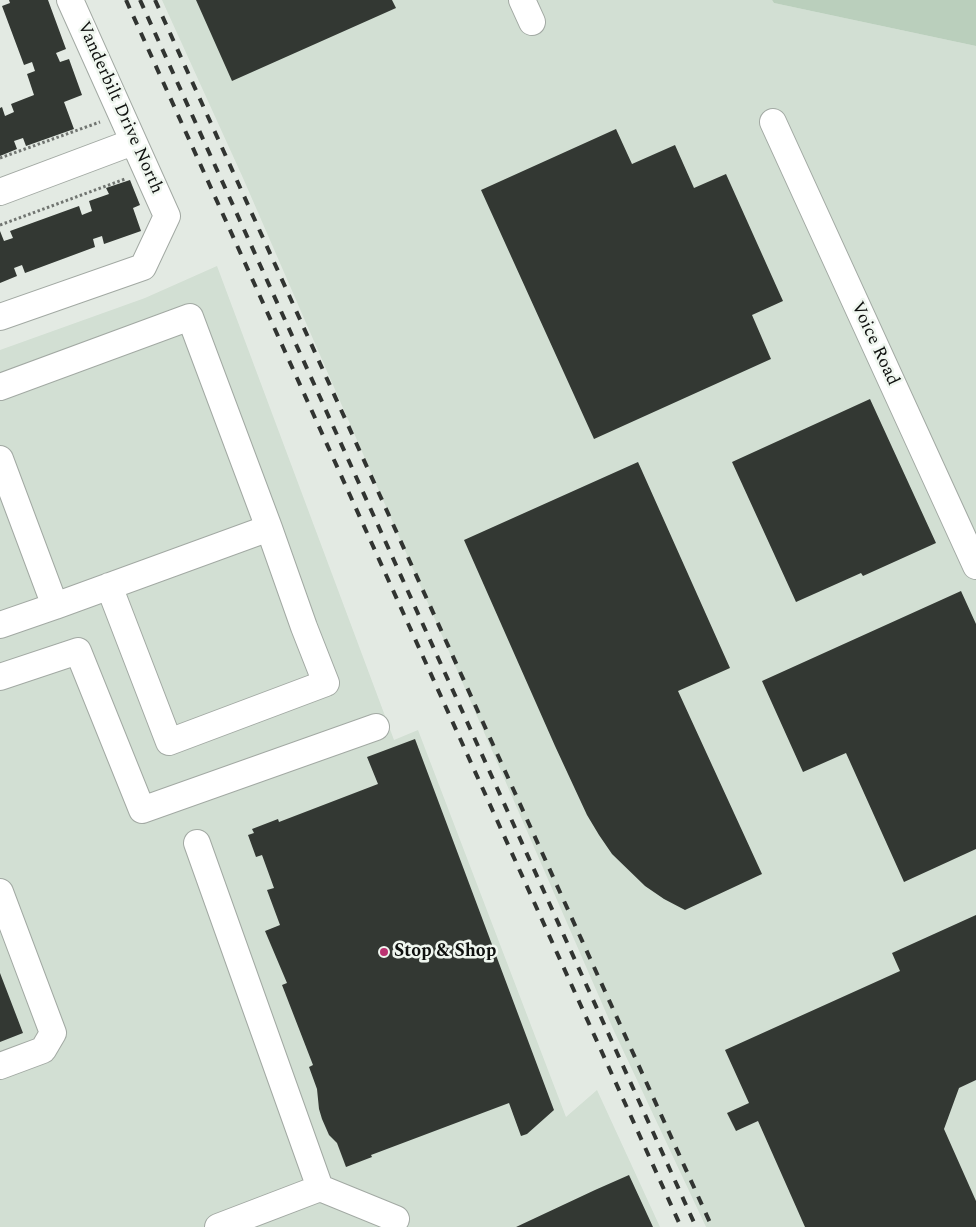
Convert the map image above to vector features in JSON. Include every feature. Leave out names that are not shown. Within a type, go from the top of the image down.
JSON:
[{"type":"street","name":"Vanderbilt Drive North","points":[[0,318],[143,267],[167,216],[70,0]]},
{"type":"street","name":"Voice Road","points":[[773,122],[976,566]]},
{"type":"street","points":[[0,192],[133,142]]},
{"type":"street","points":[[0,387],[190,317],[326,683],[169,742],[109,586]]},
{"type":"street","points":[[0,459],[55,606]]},
{"type":"street","points":[[1,628],[55,606],[269,528]]},
{"type":"street","points":[[0,676],[78,651],[142,810],[376,727]]},
{"type":"street","points":[[197,843],[320,1188]]},
{"type":"street","points":[[0,892],[53,1033],[42,1050],[0,1066]]},
{"type":"street","points":[[218,1227],[320,1188],[396,1219]]},
{"type":"path","points":[[0,158],[104,120]]},
{"type":"path","points":[[0,225],[126,179]]},
{"type":"shaded area","points":[[162,0],[772,0],[774,3],[976,46],[976,1227],[706,1227],[614,1031],[243,178]]},
{"type":"shaded area","points":[[217,266],[394,740],[418,730],[566,1117],[597,1090],[660,1227],[0,1227],[0,350],[145,298]]},
{"type":"green space","points":[[772,0],[976,0],[976,46],[774,3]]},
{"type":"building","points":[[9,0],[48,0],[66,49],[56,53],[60,62],[69,59],[82,95],[64,102],[74,129],[26,146],[23,138],[14,141],[17,149],[0,156],[0,108],[2,107],[5,116],[14,112],[11,104],[34,95],[27,74],[35,71],[32,62],[24,65],[2,6],[10,3]]},
{"type":"building","points":[[196,0],[392,0],[396,8],[232,81]]},
{"type":"building","points":[[616,129],[632,164],[675,145],[694,188],[726,174],[783,301],[752,315],[771,359],[594,439],[481,190]]},
{"type":"building","points":[[130,180],[140,205],[133,208],[141,231],[104,244],[102,236],[93,239],[95,247],[25,273],[22,265],[14,268],[17,276],[0,283],[0,231],[4,241],[13,238],[10,231],[79,206],[82,215],[92,211],[89,201],[109,194],[106,188]]},
{"type":"building","points":[[870,399],[936,543],[863,576],[861,573],[796,602],[732,462]]},
{"type":"building","points":[[638,462],[730,668],[678,691],[762,874],[685,910],[645,886],[612,854],[587,815],[464,540]]},
{"type":"building","points":[[961,591],[976,624],[976,849],[904,882],[846,753],[803,772],[762,681]]},
{"type":"building","name":"Stop & Shop","points":[[415,739],[554,1110],[527,1134],[521,1136],[509,1103],[371,1155],[372,1157],[346,1167],[337,1143],[329,1135],[322,1119],[317,1089],[309,1067],[313,1065],[282,985],[287,983],[265,931],[280,925],[267,890],[274,888],[262,855],[256,857],[248,835],[254,833],[252,829],[278,819],[279,822],[378,784],[367,757]]},
{"type":"building","points":[[976,915],[976,1080],[959,1088],[944,1129],[976,1201],[976,1227],[805,1227],[758,1121],[736,1131],[727,1113],[749,1103],[725,1050],[900,971],[892,953]]},
{"type":"building","points":[[0,973],[23,1033],[0,1042]]},
{"type":"building","points":[[629,1175],[653,1227],[516,1227],[595,1190]]},
{"type":"railway","points":[[126,0],[681,1227]]},
{"type":"railway","points":[[140,0],[696,1227]]},
{"type":"railway","points":[[155,0],[712,1227]]},
{"type":"place","name":"Stop & Shop","points":[[384,952]]}]
